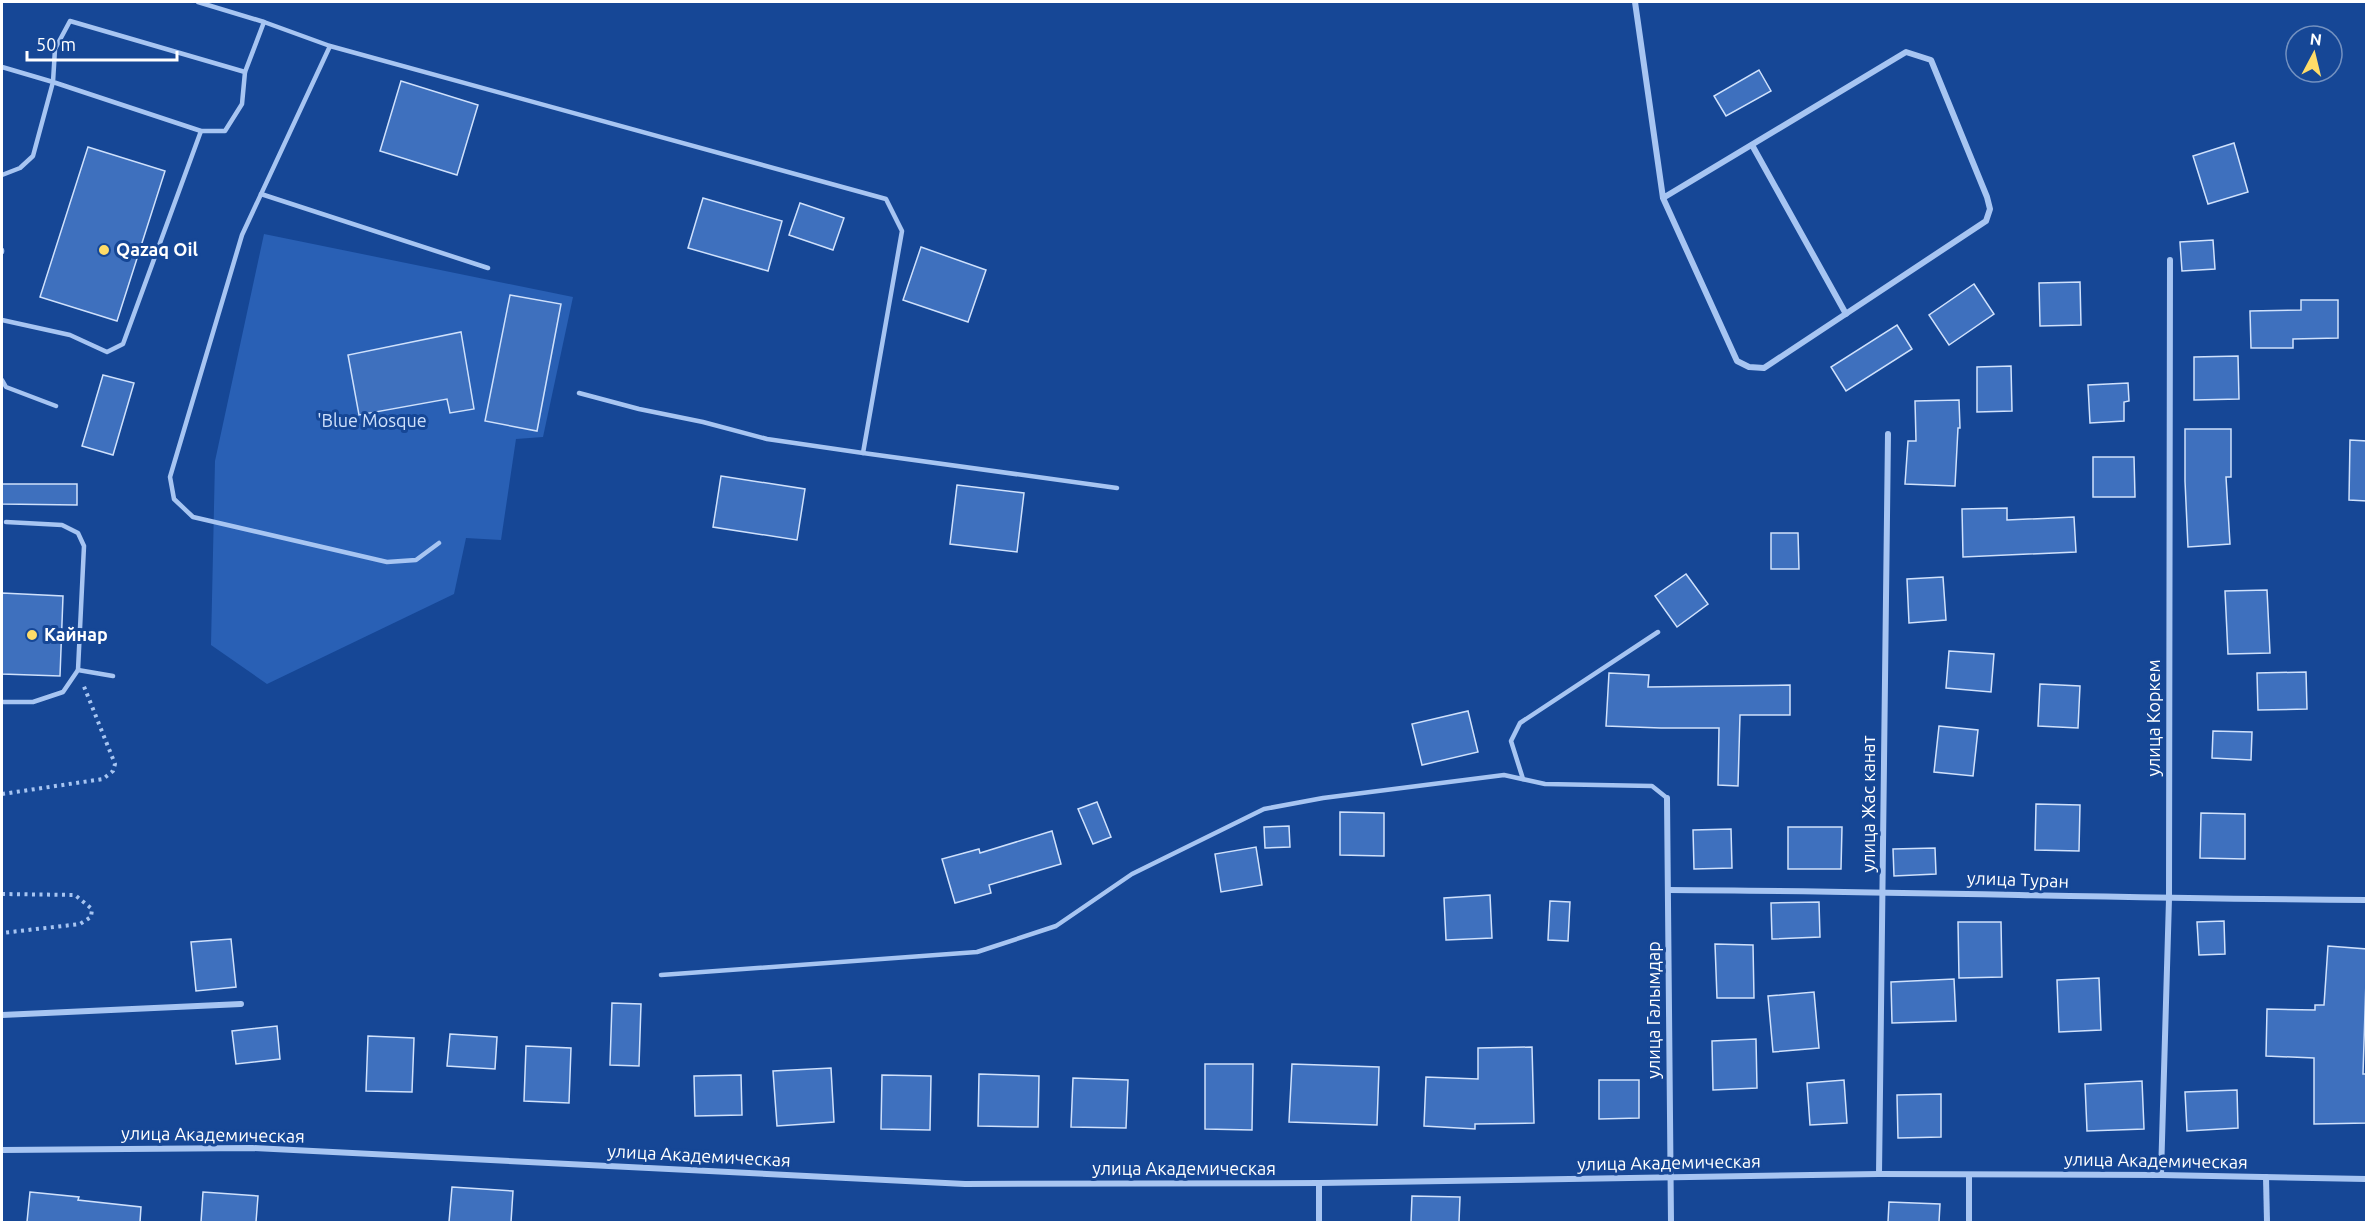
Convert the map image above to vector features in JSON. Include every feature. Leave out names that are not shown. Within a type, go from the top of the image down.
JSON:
[{"type":"street","points":[[1635,2],[1663,198],[1737,361],[1749,367],[1764,368],[1986,221],[1989,209],[1987,197],[1931,60],[1906,52],[1663,198]]},
{"type":"street","points":[[1752,145],[1846,314]]},
{"type":"street","name":"улица Коркем","points":[[2161,1175],[2169,899],[2170,261]]},
{"type":"street","name":"улица Жас канат","points":[[1879,1174],[1888,434]]},
{"type":"street","name":"улица Галымдар","points":[[1667,798],[1671,1222]]},
{"type":"street","name":"улица Туран","points":[[1669,890],[1883,891],[2169,899],[2367,900]]},
{"type":"street","points":[[2,1015],[241,1004]]},
{"type":"street","name":"улица Академическая","points":[[2,1150],[252,1148],[965,1184],[1319,1183],[1879,1174],[2161,1175],[2367,1179]]},
{"type":"street","points":[[1969,1175],[1969,1222]]},
{"type":"street","points":[[2266,1177],[2267,1222]]},
{"type":"street","points":[[1319,1183],[1319,1222]]},
{"type":"lane","points":[[198,2],[264,22],[330,46],[886,199],[902,231],[863,453]]},
{"type":"lane","points":[[2,175],[20,168],[33,156],[54,82],[55,49],[70,21],[244,72]]},
{"type":"lane","points":[[2,67],[201,131],[225,131],[242,104],[244,72],[264,22]]},
{"type":"lane","points":[[330,46],[242,236],[171,477],[174,499],[193,517],[387,562],[416,560],[439,543]]},
{"type":"lane","points":[[2,320],[70,335],[107,352],[123,344],[201,131]]},
{"type":"lane","points":[[261,194],[488,268]]},
{"type":"lane","points":[[2,380],[6,387],[56,406]]},
{"type":"lane","points":[[579,393],[639,409],[704,422],[767,440],[1117,488]]},
{"type":"lane","points":[[2,702],[33,702],[63,692],[78,670],[84,546],[78,533],[62,525],[6,522]]},
{"type":"lane","points":[[1523,779],[1511,741],[1520,723],[1658,632]]},
{"type":"lane","points":[[78,670],[113,676]]},
{"type":"lane","points":[[661,975],[977,952],[1056,926],[1132,874],[1264,808],[1323,798],[1504,775],[1545,784],[1652,786],[1667,798]]},
{"type":"path","points":[[2,794],[103,779],[112,771],[115,764],[78,670]]},
{"type":"path","points":[[2,894],[75,895],[92,909],[91,917],[80,924],[2,933]]},
{"type":"green space","name":"'Blue Mosque","points":[[264,234],[573,297],[543,437],[516,439],[501,540],[466,538],[454,594],[267,684],[211,645],[215,461]]},
{"type":"building","points":[[1759,70],[1771,91],[1726,116],[1714,96]]},
{"type":"building","points":[[401,81],[478,105],[457,175],[380,151]]},
{"type":"building","points":[[2234,143],[2248,192],[2208,204],[2193,156]]},
{"type":"building","points":[[88,147],[165,171],[117,321],[40,297]]},
{"type":"building","points":[[703,198],[782,221],[768,271],[688,248]]},
{"type":"building","points":[[800,203],[844,218],[833,250],[789,235]]},
{"type":"building","points":[[2213,240],[2215,269],[2182,271],[2180,242]]},
{"type":"building","points":[[921,247],[986,270],[968,322],[903,300]]},
{"type":"building","points":[[2080,282],[2081,325],[2040,326],[2039,283]]},
{"type":"building","points":[[1974,284],[1994,314],[1949,345],[1929,315]]},
{"type":"building","points":[[510,295],[561,304],[537,431],[485,421]]},
{"type":"building","points":[[2301,300],[2338,300],[2338,338],[2293,339],[2293,348],[2251,348],[2250,311],[2301,310]]},
{"type":"building","points":[[1897,325],[1912,349],[1846,391],[1831,367]]},
{"type":"building","points":[[461,332],[474,409],[450,413],[447,399],[359,415],[348,355]]},
{"type":"building","points":[[2238,356],[2239,399],[2194,400],[2194,357]]},
{"type":"building","points":[[2011,366],[2012,411],[1977,412],[1977,367]]},
{"type":"building","points":[[103,375],[134,383],[113,455],[82,446]]},
{"type":"building","points":[[2128,383],[2129,401],[2124,402],[2124,421],[2090,423],[2088,385]]},
{"type":"building","points":[[1959,400],[1960,428],[1958,428],[1955,486],[1905,484],[1908,441],[1916,441],[1915,401]]},
{"type":"building","points":[[2185,429],[2231,429],[2231,477],[2226,477],[2230,544],[2188,547]]},
{"type":"building","points":[[2350,440],[2367,441],[2367,501],[2349,500]]},
{"type":"building","points":[[2093,457],[2134,457],[2135,497],[2093,497]]},
{"type":"building","points":[[721,476],[805,489],[797,540],[713,527]]},
{"type":"building","points":[[2,484],[77,484],[77,505],[2,504]]},
{"type":"building","points":[[957,485],[1024,493],[1017,552],[950,544]]},
{"type":"building","points":[[2007,508],[2007,520],[2074,517],[2076,552],[1963,557],[1962,509]]},
{"type":"building","points":[[1771,533],[1798,533],[1799,569],[1771,569]]},
{"type":"building","points":[[1686,574],[1708,604],[1677,627],[1655,596]]},
{"type":"building","points":[[1943,577],[1946,620],[1909,623],[1907,579]]},
{"type":"building","points":[[2267,590],[2270,653],[2228,654],[2225,591]]},
{"type":"building","name":"Кайнар","points":[[2,593],[63,596],[60,676],[2,674]]},
{"type":"building","points":[[1949,651],[1994,654],[1991,692],[1946,688]]},
{"type":"building","points":[[2306,672],[2307,709],[2258,710],[2257,673]]},
{"type":"building","points":[[1609,673],[1649,675],[1648,687],[1790,685],[1790,715],[1740,715],[1738,786],[1718,785],[1719,728],[1606,726]]},
{"type":"building","points":[[2040,684],[2080,686],[2078,728],[2038,726]]},
{"type":"building","points":[[1468,711],[1478,752],[1422,765],[1412,724]]},
{"type":"building","points":[[1939,726],[1978,730],[1973,776],[1934,772]]},
{"type":"building","points":[[2213,731],[2252,732],[2251,760],[2212,758]]},
{"type":"building","points":[[1097,802],[1111,837],[1093,844],[1078,809]]},
{"type":"building","points":[[2036,804],[2080,805],[2079,851],[2035,850]]},
{"type":"building","points":[[1340,812],[1384,813],[1384,856],[1340,855]]},
{"type":"building","points":[[2201,813],[2245,814],[2245,859],[2200,858]]},
{"type":"building","points":[[1289,826],[1290,847],[1265,848],[1264,827]]},
{"type":"building","points":[[1788,827],[1842,827],[1841,869],[1788,869]]},
{"type":"building","points":[[1731,829],[1732,868],[1694,869],[1693,830]]},
{"type":"building","points":[[1052,831],[1061,864],[989,885],[991,893],[955,903],[942,859],[979,849],[980,853]]},
{"type":"building","points":[[1256,847],[1262,885],[1221,892],[1215,854]]},
{"type":"building","points":[[1935,848],[1936,874],[1894,876],[1893,849]]},
{"type":"building","points":[[1490,895],[1492,938],[1446,940],[1444,898]]},
{"type":"building","points":[[1550,901],[1570,902],[1568,941],[1548,940]]},
{"type":"building","points":[[1819,902],[1820,937],[1772,939],[1771,903]]},
{"type":"building","points":[[2224,921],[2225,954],[2199,955],[2197,922]]},
{"type":"building","points":[[1958,922],[2001,922],[2002,977],[1959,978]]},
{"type":"building","points":[[231,939],[236,987],[196,991],[191,942]]},
{"type":"building","points":[[1715,944],[1753,945],[1754,998],[1717,998]]},
{"type":"building","points":[[2328,946],[2367,949],[2363,1074],[2367,1074],[2367,1123],[2314,1124],[2314,1058],[2266,1056],[2267,1009],[2315,1010],[2315,1005],[2324,1005]]},
{"type":"building","points":[[2099,978],[2101,1030],[2059,1032],[2057,980]]},
{"type":"building","points":[[1954,979],[1956,1021],[1892,1023],[1891,982]]},
{"type":"building","points":[[1814,992],[1819,1048],[1773,1052],[1768,996]]},
{"type":"building","points":[[612,1003],[641,1004],[639,1066],[610,1065]]},
{"type":"building","points":[[277,1026],[280,1059],[236,1064],[232,1031]]},
{"type":"building","points":[[450,1034],[497,1037],[495,1069],[447,1066]]},
{"type":"building","points":[[368,1036],[414,1038],[412,1092],[366,1091]]},
{"type":"building","points":[[1756,1039],[1757,1088],[1713,1090],[1712,1041]]},
{"type":"building","points":[[526,1046],[571,1048],[569,1103],[524,1101]]},
{"type":"building","points":[[1532,1047],[1534,1123],[1475,1124],[1475,1129],[1424,1126],[1426,1077],[1478,1079],[1478,1048]]},
{"type":"building","points":[[1205,1064],[1253,1064],[1252,1130],[1205,1129]]},
{"type":"building","points":[[1292,1064],[1379,1067],[1377,1125],[1289,1122]]},
{"type":"building","points":[[831,1068],[834,1122],[777,1126],[773,1071]]},
{"type":"building","points":[[979,1074],[1039,1076],[1038,1127],[978,1126]]},
{"type":"building","points":[[741,1075],[742,1115],[695,1116],[694,1076]]},
{"type":"building","points":[[882,1075],[931,1076],[930,1130],[881,1129]]},
{"type":"building","points":[[1073,1078],[1128,1080],[1126,1128],[1071,1127]]},
{"type":"building","points":[[1599,1080],[1639,1080],[1639,1118],[1599,1119]]},
{"type":"building","points":[[1844,1080],[1847,1123],[1810,1125],[1807,1083]]},
{"type":"building","points":[[2142,1081],[2144,1129],[2087,1131],[2085,1084]]},
{"type":"building","points":[[2237,1090],[2238,1128],[2187,1131],[2185,1092]]},
{"type":"building","points":[[1941,1094],[1941,1137],[1898,1138],[1897,1095]]},
{"type":"building","points":[[452,1187],[513,1191],[511,1222],[449,1222]]},
{"type":"building","points":[[30,1192],[141,1207],[140,1222],[27,1222]]},
{"type":"building","points":[[203,1192],[258,1196],[256,1222],[201,1222]]},
{"type":"building","points":[[1412,1196],[1460,1197],[1459,1222],[1411,1222]]},
{"type":"building","points":[[1889,1202],[1940,1204],[1939,1222],[1888,1222]]},
{"type":"place","name":"Qazaq Oil","points":[[104,250]]},
{"type":"place","name":"Кайнар","points":[[32,635]]}]
